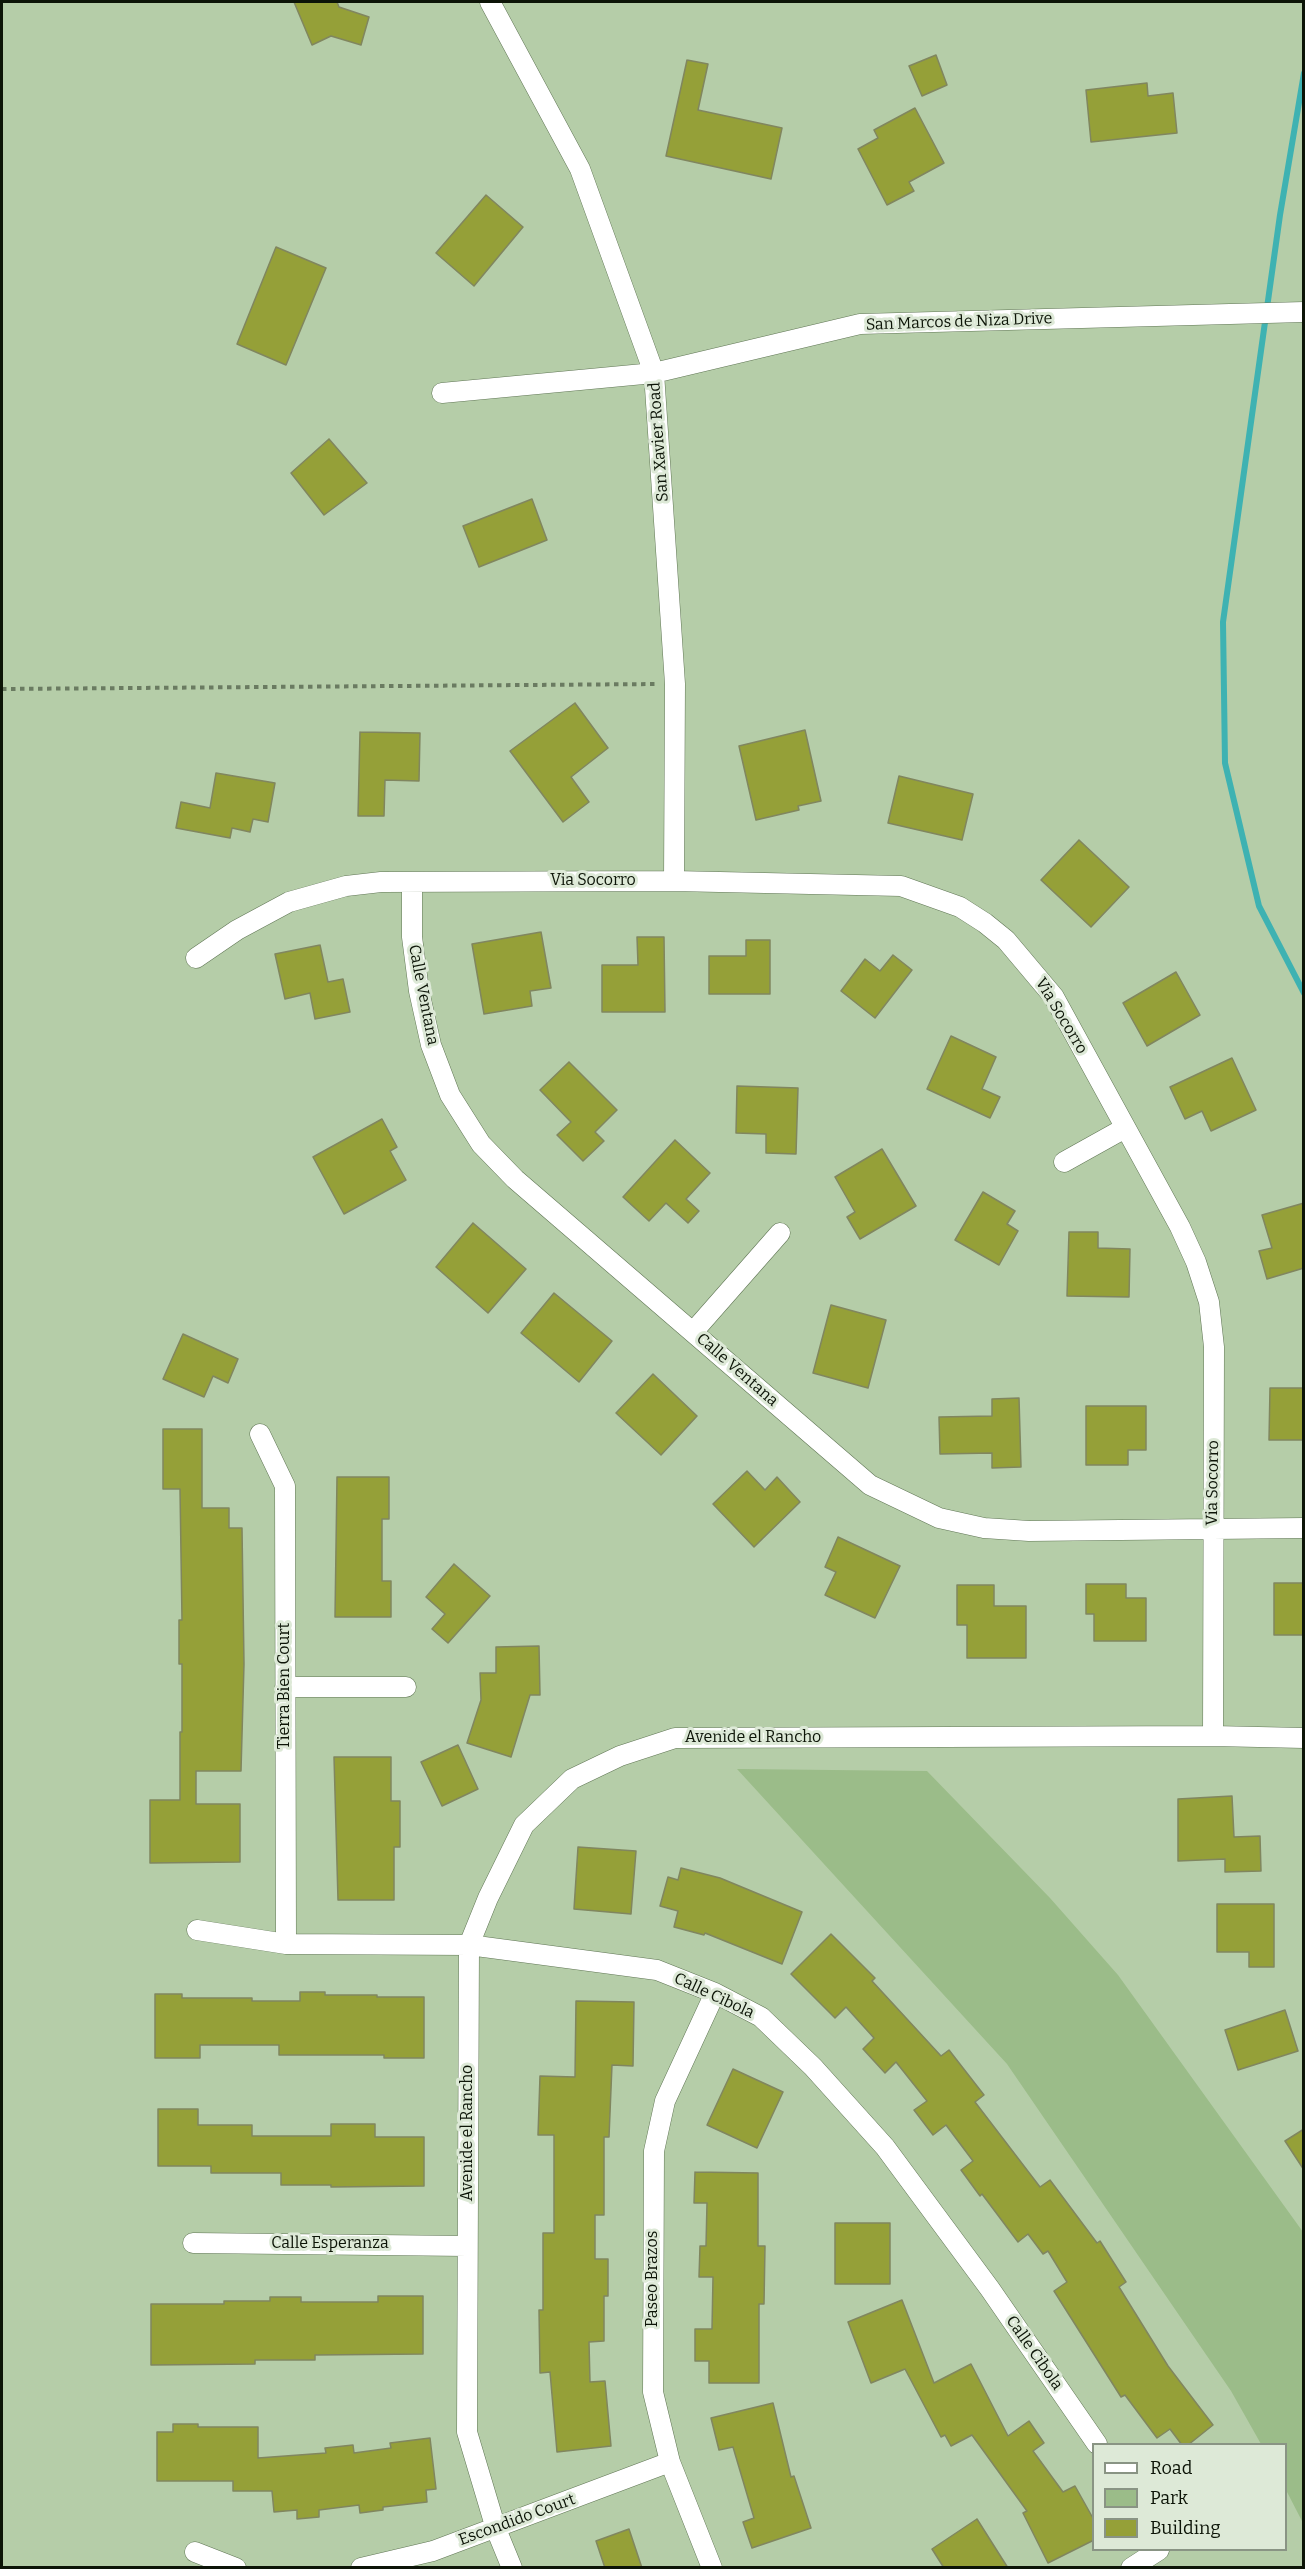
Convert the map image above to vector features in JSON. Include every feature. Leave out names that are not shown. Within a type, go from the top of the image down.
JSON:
[{"type":"street","name":"San Xavier Road","points":[[490,2],[580,169],[654,373],[675,684],[674,881]]},
{"type":"street","name":"San Marcos de Niza Drive","points":[[442,393],[654,373],[860,324],[1304,312]]},
{"type":"street","name":"Via Socorro","points":[[196,958],[237,930],[289,902],[346,886],[381,882],[674,881],[901,886],[960,907],[1006,940],[1054,997],[1180,1227],[1196,1262],[1209,1302],[1214,1347],[1212,1736]]},
{"type":"street","name":"Calle Ventana","points":[[412,882],[412,937],[419,992],[431,1046],[450,1095],[482,1144],[515,1179],[870,1485],[939,1518],[984,1528],[1029,1531],[1304,1528]]},
{"type":"street","points":[[1064,1162],[1125,1128]]},
{"type":"street","points":[[693,1332],[780,1233]]},
{"type":"street","name":"Tierra Bien Court","points":[[260,1434],[285,1486],[286,1944]]},
{"type":"street","points":[[285,1687],[406,1687]]},
{"type":"street","name":"Avenide el Rancho","points":[[512,2568],[496,2529],[467,2432],[469,1945],[488,1898],[524,1825],[572,1779],[620,1756],[675,1738],[1212,1736],[1304,1738]]},
{"type":"street","name":"Calle Cibola","points":[[197,1930],[286,1944],[469,1945],[657,1970],[715,1993],[761,2018],[813,2067],[885,2147],[990,2289],[1096,2443]]},
{"type":"street","name":"Paseo Brazos","points":[[712,2568],[670,2462],[653,2392],[654,2151],[665,2101],[715,1993]]},
{"type":"street","name":"Calle Esperanza","points":[[193,2243],[467,2246]]},
{"type":"street","name":"Escondido Court","points":[[361,2568],[433,2551],[670,2462]]},
{"type":"street","points":[[1131,2568],[1157,2551]]},
{"type":"street","points":[[195,2552],[236,2568]]},
{"type":"path","points":[[2,689],[675,684]]},
{"type":"green space","points":[[737,1769],[927,1771],[1050,1898],[1118,1975],[1303,2232],[1303,2523],[1287,2492],[1287,2443],[1260,2443],[1231,2391],[1007,2064]]},
{"type":"building","points":[[294,2],[337,2],[339,7],[369,17],[361,45],[331,36],[312,45]]},
{"type":"building","points":[[936,55],[947,85],[922,96],[909,66]]},
{"type":"building","points":[[687,60],[708,64],[698,110],[782,128],[771,179],[666,156]]},
{"type":"building","points":[[1147,83],[1148,96],[1173,93],[1177,133],[1091,142],[1086,90]]},
{"type":"building","points":[[915,108],[944,163],[909,182],[914,191],[887,205],[858,149],[878,138],[874,130]]},
{"type":"building","points":[[486,195],[523,227],[474,286],[436,253]]},
{"type":"building","points":[[276,247],[326,268],[286,365],[237,344]]},
{"type":"building","points":[[329,439],[367,483],[324,515],[291,473]]},
{"type":"building","points":[[532,499],[547,540],[479,567],[463,526]]},
{"type":"building","points":[[575,703],[608,748],[571,777],[589,802],[563,822],[510,751]]},
{"type":"building","points":[[805,730],[821,801],[798,806],[799,810],[756,820],[739,746]]},
{"type":"building","points":[[360,732],[420,733],[419,781],[385,780],[384,816],[358,816]]},
{"type":"building","points":[[216,773],[275,783],[268,822],[253,819],[250,832],[232,828],[230,838],[176,828],[181,802],[210,808]]},
{"type":"building","points":[[899,776],[973,794],[962,840],[888,823]]},
{"type":"building","points":[[1079,840],[1129,887],[1091,927],[1041,880]]},
{"type":"building","points":[[541,932],[551,988],[530,991],[532,1006],[484,1014],[472,944]]},
{"type":"building","points":[[637,937],[664,937],[665,1012],[602,1012],[602,965],[638,965]]},
{"type":"building","points":[[746,940],[770,940],[770,994],[709,994],[709,956],[746,956]]},
{"type":"building","points":[[320,945],[328,982],[343,979],[350,1012],[315,1019],[310,993],[285,999],[275,954]]},
{"type":"building","points":[[893,955],[912,970],[875,1018],[841,991],[865,959],[880,971]]},
{"type":"building","points":[[1176,972],[1200,1015],[1147,1046],[1123,1003]]},
{"type":"building","points":[[951,1036],[996,1057],[982,1089],[1000,1097],[990,1118],[927,1089]]},
{"type":"building","points":[[1232,1058],[1256,1110],[1211,1131],[1202,1111],[1185,1119],[1170,1087]]},
{"type":"building","points":[[569,1062],[617,1110],[595,1132],[604,1141],[583,1161],[557,1135],[571,1122],[540,1090]]},
{"type":"building","points":[[737,1086],[798,1088],[796,1154],[766,1153],[766,1134],[736,1133]]},
{"type":"building","points":[[382,1119],[397,1147],[390,1151],[406,1180],[344,1214],[313,1157]]},
{"type":"building","points":[[675,1140],[710,1173],[686,1199],[699,1211],[688,1223],[666,1203],[649,1221],[623,1197]]},
{"type":"building","points":[[882,1149],[916,1206],[860,1239],[847,1217],[855,1212],[835,1177]]},
{"type":"building","points":[[983,1192],[1015,1211],[1007,1224],[1018,1231],[999,1265],[955,1240]]},
{"type":"building","points":[[1304,1203],[1304,1268],[1267,1279],[1259,1251],[1272,1248],[1262,1215]]},
{"type":"building","points":[[473,1223],[526,1269],[488,1313],[436,1267]]},
{"type":"building","points":[[1069,1232],[1098,1232],[1098,1248],[1130,1249],[1129,1297],[1067,1296]]},
{"type":"building","points":[[554,1293],[612,1341],[579,1382],[521,1333]]},
{"type":"building","points":[[831,1305],[886,1320],[868,1388],[813,1373]]},
{"type":"building","points":[[183,1334],[238,1359],[228,1383],[213,1376],[204,1397],[163,1379]]},
{"type":"building","points":[[653,1374],[697,1416],[661,1455],[616,1413]]},
{"type":"building","points":[[1270,1388],[1304,1388],[1304,1440],[1269,1440]]},
{"type":"building","points":[[1019,1398],[1021,1467],[992,1468],[992,1453],[940,1454],[939,1417],[992,1416],[992,1399]]},
{"type":"building","points":[[1086,1406],[1146,1406],[1146,1450],[1128,1450],[1128,1465],[1086,1465]]},
{"type":"building","points":[[163,1429],[202,1429],[202,1508],[229,1508],[229,1528],[242,1528],[244,1664],[241,1771],[196,1771],[196,1804],[240,1804],[240,1862],[150,1863],[150,1800],[180,1800],[182,1664],[179,1664],[179,1620],[182,1620],[180,1489],[163,1489]]},
{"type":"building","points":[[747,1471],[765,1490],[777,1477],[800,1502],[754,1547],[713,1504]]},
{"type":"building","points":[[337,1477],[389,1477],[389,1519],[382,1519],[382,1581],[391,1581],[391,1617],[335,1617]]},
{"type":"building","points":[[838,1537],[900,1566],[875,1618],[825,1595],[836,1572],[825,1567]]},
{"type":"building","points":[[454,1564],[490,1596],[448,1643],[432,1629],[445,1614],[426,1597]]},
{"type":"building","points":[[1274,1583],[1304,1583],[1304,1635],[1274,1635]]},
{"type":"building","points":[[1086,1584],[1126,1584],[1126,1598],[1146,1598],[1146,1641],[1094,1641],[1094,1614],[1086,1614]]},
{"type":"building","points":[[957,1585],[994,1585],[994,1606],[1026,1606],[1026,1658],[967,1658],[967,1625],[957,1625]]},
{"type":"building","points":[[539,1646],[540,1695],[530,1695],[511,1757],[467,1743],[481,1700],[480,1673],[496,1673],[496,1647]]},
{"type":"building","points":[[458,1745],[478,1789],[442,1806],[421,1762]]},
{"type":"building","points":[[334,1757],[391,1757],[391,1801],[400,1801],[400,1847],[394,1847],[394,1900],[338,1900]]},
{"type":"building","points":[[1232,1796],[1234,1837],[1260,1836],[1261,1871],[1225,1872],[1225,1859],[1178,1861],[1178,1799]]},
{"type":"building","points":[[578,1847],[636,1851],[631,1914],[574,1909]]},
{"type":"building","points":[[681,1868],[720,1878],[802,1912],[782,1964],[705,1933],[704,1935],[674,1927],[678,1911],[660,1906],[668,1877],[678,1880]]},
{"type":"building","points":[[1217,1904],[1274,1904],[1274,1967],[1249,1967],[1249,1952],[1217,1952]]},
{"type":"building","points":[[831,1934],[875,1978],[872,1981],[941,2056],[949,2050],[984,2095],[975,2102],[1040,2187],[1050,2180],[1097,2243],[1100,2241],[1126,2282],[1119,2287],[1168,2366],[1213,2425],[1190,2443],[1180,2443],[1170,2429],[1157,2438],[1125,2395],[1121,2397],[1054,2291],[1067,2282],[1048,2251],[1043,2254],[1028,2234],[1018,2242],[961,2170],[973,2161],[946,2125],[933,2135],[914,2110],[927,2101],[896,2062],[885,2073],[863,2049],[874,2038],[846,2007],[835,2018],[791,1974]]},
{"type":"building","points":[[300,1992],[325,1992],[325,1995],[424,1997],[424,2058],[384,2058],[384,2055],[279,2055],[279,2045],[200,2045],[200,2058],[155,2058],[155,1994],[182,1994],[182,1998],[300,2001]]},
{"type":"building","points":[[576,2001],[634,2002],[633,2066],[612,2065],[609,2137],[604,2137],[604,2215],[595,2215],[595,2259],[608,2259],[608,2296],[604,2296],[604,2341],[589,2342],[590,2382],[605,2381],[611,2446],[557,2452],[550,2372],[540,2373],[539,2310],[543,2310],[543,2233],[554,2233],[554,2135],[538,2135],[540,2076],[575,2077]]},
{"type":"building","points":[[1285,2010],[1298,2051],[1238,2070],[1225,2030]]},
{"type":"building","points":[[733,2069],[783,2092],[757,2148],[707,2125]]},
{"type":"building","points":[[158,2109],[198,2109],[198,2125],[252,2125],[252,2136],[331,2136],[331,2124],[375,2124],[375,2137],[424,2137],[424,2186],[281,2185],[281,2173],[211,2173],[211,2166],[158,2166]]},
{"type":"building","points":[[1304,2129],[1304,2170],[1285,2141]]},
{"type":"building","points":[[695,2172],[758,2173],[758,2246],[765,2246],[764,2304],[759,2304],[759,2383],[709,2383],[709,2361],[695,2361],[695,2329],[712,2329],[713,2277],[699,2277],[700,2246],[706,2246],[707,2203],[694,2203]]},
{"type":"building","points":[[835,2223],[890,2223],[890,2284],[835,2284]]},
{"type":"building","points":[[378,2296],[423,2296],[423,2354],[315,2355],[315,2360],[255,2360],[255,2364],[151,2365],[151,2304],[224,2304],[224,2301],[270,2301],[270,2297],[301,2297],[301,2302],[378,2302]]},
{"type":"building","points":[[902,2300],[934,2383],[971,2364],[1008,2436],[1029,2421],[1044,2443],[1033,2451],[1063,2492],[1075,2486],[1092,2516],[1092,2541],[1048,2563],[1023,2513],[1027,2511],[972,2435],[951,2446],[945,2435],[941,2437],[905,2369],[871,2383],[848,2322]]},
{"type":"building","points":[[773,2403],[791,2477],[794,2476],[811,2528],[752,2548],[743,2522],[754,2518],[733,2447],[719,2450],[711,2418]]},
{"type":"building","points":[[173,2424],[198,2424],[198,2427],[258,2427],[258,2458],[326,2453],[325,2448],[353,2445],[354,2453],[391,2448],[390,2443],[430,2438],[436,2489],[426,2490],[427,2502],[383,2507],[383,2510],[360,2513],[359,2505],[319,2510],[319,2517],[297,2519],[297,2510],[274,2512],[272,2491],[233,2491],[233,2481],[157,2481],[157,2432],[173,2432]]},
{"type":"building","points":[[977,2519],[1008,2568],[944,2568],[932,2549]]},
{"type":"building","points":[[629,2529],[642,2568],[605,2568],[596,2541]]},
{"type":"waterway","points":[[1304,73],[1280,215],[1223,622],[1225,763],[1259,906],[1304,993]]}]
